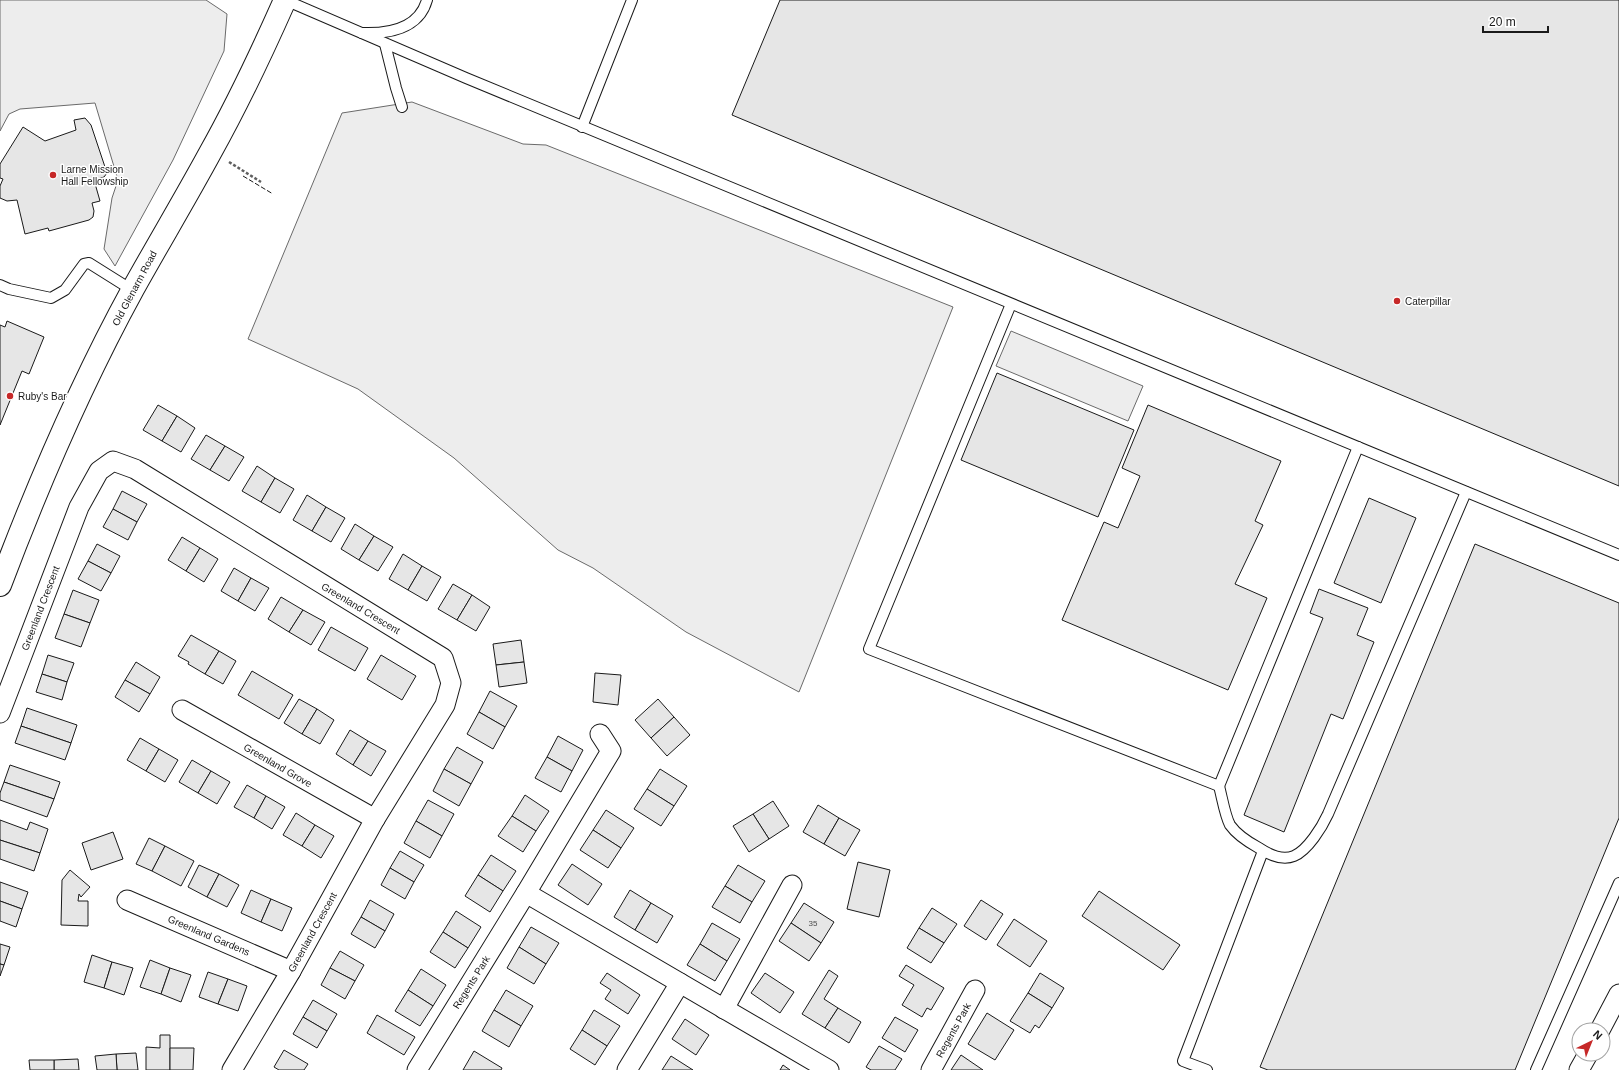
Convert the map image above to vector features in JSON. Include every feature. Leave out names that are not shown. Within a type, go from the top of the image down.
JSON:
[{"type":"street","name":"Old Glenarm Road","points":[[0,585],[54,450],[132,290],[211,151],[264,46],[284,0]]},
{"type":"street","name":"Greenland Crescent","points":[[0,713],[79,507],[99,471],[113,461],[135,469],[443,658],[451,683],[445,705],[375,819],[291,971],[232,1070]]},
{"type":"street","name":"Greenland Grove","points":[[182,710],[375,819]]},
{"type":"street","name":"Regents Park","points":[[417,1070],[611,751],[600,734]]},
{"type":"street","points":[[724,1009],[792,885]]},
{"type":"street","points":[[526,893],[829,1070]]},
{"type":"street","name":"Greenland Gardens","points":[[127,900],[291,971]]},
{"type":"street","points":[[628,1070],[680,983]]},
{"type":"street","name":"Regents Park","points":[[930,1070],[974,990]]},
{"type":"street","points":[[1604,1022],[1619,994]]},
{"type":"lane","points":[[284,0],[356,32],[582,127],[1619,555]]},
{"type":"lane","points":[[356,32],[378,33],[398,30],[420,14],[427,0]]},
{"type":"lane","points":[[582,127],[632,0]]},
{"type":"lane","points":[[385,44],[402,107]]},
{"type":"lane","points":[[0,285],[9,289],[51,298],[66,290],[84,264],[89,263],[132,290]]},
{"type":"lane","points":[[1011,304],[869,649],[1219,786]]},
{"type":"lane","points":[[1358,447],[1219,786],[1230,824],[1245,840],[1263,851],[1279,857],[1294,856],[1309,844],[1321,829],[1466,492]]},
{"type":"lane","points":[[1207,1070],[1183,1061],[1263,851]]},
{"type":"lane","points":[[1536,1070],[1619,883]]},
{"type":"path","points":[[211,151],[261,182]]},
{"type":"shaded area","points":[[0,0],[206,0],[227,14],[224,51],[173,160],[115,266],[104,249],[112,198],[118,180],[95,103],[20,109],[9,114],[0,131]]},
{"type":"shaded area","points":[[412,102],[523,144],[546,145],[953,307],[799,692],[686,632],[593,568],[558,550],[454,458],[358,389],[248,339],[342,113]]},
{"type":"shaded area","points":[[1011,331],[1143,386],[1128,421],[996,366]]},
{"type":"building","name":"Caterpillar","points":[[780,0],[1619,0],[1619,486],[732,115]]},
{"type":"building","name":"Larne Mission Hall Fellowship","points":[[85,118],[91,125],[107,173],[104,177],[94,180],[100,201],[92,203],[94,211],[93,217],[89,220],[49,231],[48,228],[25,234],[17,200],[7,201],[0,198],[0,186],[3,179],[0,178],[0,164],[23,127],[45,141],[76,130],[74,120]]},
{"type":"building","points":[[7,321],[44,337],[29,374],[22,371],[0,425],[0,325],[5,327]]},
{"type":"building","points":[[997,373],[1134,430],[1098,517],[961,460]]},
{"type":"building","points":[[158,405],[177,416],[162,441],[143,430]]},
{"type":"building","points":[[1148,405],[1281,461],[1255,521],[1263,525],[1235,584],[1267,598],[1228,690],[1062,620],[1104,522],[1118,528],[1140,476],[1122,468]]},
{"type":"building","points":[[177,416],[195,428],[181,452],[162,441]]},
{"type":"building","points":[[206,435],[225,446],[210,470],[191,459]]},
{"type":"building","points":[[225,446],[244,457],[229,481],[210,470]]},
{"type":"building","points":[[257,466],[275,478],[261,502],[242,491]]},
{"type":"building","points":[[275,478],[294,489],[280,513],[261,502]]},
{"type":"building","points":[[122,491],[147,504],[137,522],[113,509]]},
{"type":"building","points":[[307,495],[326,507],[312,531],[293,520]]},
{"type":"building","points":[[1369,498],[1416,518],[1381,603],[1334,583]]},
{"type":"building","points":[[326,507],[345,518],[331,542],[312,531]]},
{"type":"building","points":[[113,509],[137,522],[128,540],[103,527]]},
{"type":"building","points":[[355,524],[374,536],[359,560],[341,549]]},
{"type":"building","points":[[374,536],[393,547],[378,571],[359,560]]},
{"type":"building","points":[[182,537],[200,548],[186,571],[168,560]]},
{"type":"building","points":[[97,544],[120,556],[111,573],[88,561]]},
{"type":"building","points":[[1475,544],[1619,603],[1619,818],[1515,1070],[1268,1070],[1260,1067]]},
{"type":"building","points":[[200,548],[218,559],[204,582],[186,571]]},
{"type":"building","points":[[403,554],[422,566],[408,590],[389,579]]},
{"type":"building","points":[[88,561],[111,573],[101,591],[78,579]]},
{"type":"building","points":[[422,566],[441,577],[427,601],[408,590]]},
{"type":"building","points":[[234,568],[251,578],[238,601],[221,591]]},
{"type":"building","points":[[251,578],[269,588],[255,611],[238,601]]},
{"type":"building","points":[[453,584],[472,595],[457,620],[438,609]]},
{"type":"building","points":[[1319,589],[1368,608],[1357,635],[1374,642],[1343,719],[1331,714],[1284,832],[1244,815],[1323,618],[1310,613]]},
{"type":"building","points":[[73,590],[99,600],[90,623],[64,614]]},
{"type":"building","points":[[472,595],[490,607],[476,631],[457,620]]},
{"type":"building","points":[[281,597],[303,610],[289,632],[268,619]]},
{"type":"building","points":[[303,610],[325,622],[311,645],[289,632]]},
{"type":"building","points":[[64,614],[90,623],[81,647],[55,638]]},
{"type":"building","points":[[331,627],[368,648],[355,671],[318,650]]},
{"type":"building","points":[[191,635],[219,651],[205,674],[178,656]]},
{"type":"building","points":[[521,640],[524,662],[496,665],[493,644]]},
{"type":"building","points":[[219,651],[236,661],[223,684],[205,674]]},
{"type":"building","points":[[48,655],[74,663],[67,682],[42,674]]},
{"type":"building","points":[[381,655],[416,676],[402,700],[367,679]]},
{"type":"building","points":[[136,662],[160,677],[150,694],[125,680]]},
{"type":"building","points":[[524,662],[527,683],[499,687],[496,665]]},
{"type":"building","points":[[252,671],[293,695],[279,719],[238,695]]},
{"type":"building","points":[[595,673],[621,675],[618,705],[593,702]]},
{"type":"building","points":[[42,674],[67,682],[62,700],[36,692]]},
{"type":"building","points":[[125,680],[150,694],[139,712],[115,697]]},
{"type":"building","points":[[490,691],[517,706],[505,727],[479,712]]},
{"type":"building","points":[[299,699],[317,709],[302,734],[284,723]]},
{"type":"building","points":[[658,699],[674,717],[651,738],[635,720]]},
{"type":"building","points":[[27,708],[77,725],[71,743],[21,726]]},
{"type":"building","points":[[317,709],[334,720],[320,744],[302,734]]},
{"type":"building","points":[[479,712],[505,727],[493,749],[467,734]]},
{"type":"building","points":[[674,717],[690,735],[667,756],[651,738]]},
{"type":"building","points":[[21,726],[71,743],[65,760],[15,743]]},
{"type":"building","points":[[350,730],[368,741],[353,765],[336,754]]},
{"type":"building","points":[[558,736],[583,750],[572,771],[547,757]]},
{"type":"building","points":[[140,738],[159,749],[146,771],[127,760]]},
{"type":"building","points":[[368,741],[386,751],[371,776],[353,765]]},
{"type":"building","points":[[457,747],[483,762],[471,784],[444,769]]},
{"type":"building","points":[[159,749],[178,760],[165,782],[146,771]]},
{"type":"building","points":[[547,757],[572,771],[561,792],[535,778]]},
{"type":"building","points":[[192,760],[211,771],[198,793],[179,782]]},
{"type":"building","points":[[10,765],[60,782],[54,799],[4,782]]},
{"type":"building","points":[[444,769],[471,784],[459,806],[433,791]]},
{"type":"building","points":[[660,769],[687,786],[674,806],[647,789]]},
{"type":"building","points":[[211,771],[230,782],[217,804],[198,793]]},
{"type":"building","points":[[4,782],[54,799],[47,817],[0,800],[0,793]]},
{"type":"building","points":[[247,785],[266,796],[254,818],[234,807]]},
{"type":"building","points":[[647,789],[674,806],[661,826],[634,809]]},
{"type":"building","points":[[525,795],[549,811],[536,831],[512,816]]},
{"type":"building","points":[[266,796],[285,807],[272,829],[254,818]]},
{"type":"building","points":[[428,800],[454,814],[442,836],[416,821]]},
{"type":"building","points":[[773,801],[789,826],[769,839],[753,814]]},
{"type":"building","points":[[818,805],[839,818],[824,844],[803,832]]},
{"type":"building","points":[[606,810],[634,828],[621,848],[593,830]]},
{"type":"building","points":[[296,813],[315,825],[302,846],[283,835]]},
{"type":"building","points":[[753,814],[769,839],[749,852],[733,826]]},
{"type":"building","points":[[512,816],[536,831],[523,852],[498,836]]},
{"type":"building","points":[[839,818],[860,830],[845,856],[824,844]]},
{"type":"building","points":[[0,820],[27,830],[30,822],[48,829],[40,853],[0,840]]},
{"type":"building","points":[[416,821],[442,836],[430,858],[404,843]]},
{"type":"building","points":[[315,825],[334,836],[321,858],[302,846]]},
{"type":"building","points":[[593,830],[621,848],[608,868],[580,850]]},
{"type":"building","points":[[113,832],[123,859],[91,870],[82,843]]},
{"type":"building","points":[[149,838],[165,846],[152,871],[136,864]]},
{"type":"building","points":[[0,840],[40,853],[34,871],[0,859]]},
{"type":"building","points":[[165,846],[194,861],[181,886],[152,871]]},
{"type":"building","points":[[400,851],[424,865],[414,882],[390,868]]},
{"type":"building","points":[[491,855],[516,871],[503,891],[478,875]]},
{"type":"building","points":[[858,862],[890,870],[879,917],[847,909]]},
{"type":"building","points":[[572,864],[602,884],[588,905],[558,885]]},
{"type":"building","points":[[199,865],[219,874],[207,897],[188,887]]},
{"type":"building","points":[[738,865],[765,881],[752,902],[725,886]]},
{"type":"building","points":[[390,868],[414,882],[405,899],[381,885]]},
{"type":"building","points":[[70,870],[90,887],[81,897],[79,894],[78,901],[88,901],[88,926],[61,925],[62,880]]},
{"type":"building","points":[[219,874],[239,885],[227,907],[207,897]]},
{"type":"building","points":[[478,875],[503,891],[490,912],[465,896]]},
{"type":"building","points":[[0,882],[28,892],[22,909],[0,901]]},
{"type":"building","points":[[725,886],[752,902],[740,923],[712,907]]},
{"type":"building","points":[[251,890],[271,899],[261,922],[241,913]]},
{"type":"building","points":[[630,890],[651,903],[635,930],[614,917]]},
{"type":"building","points":[[1099,891],[1180,945],[1163,970],[1082,916]]},
{"type":"building","points":[[271,899],[292,908],[282,931],[261,922]]},
{"type":"building","points":[[370,900],[394,914],[385,931],[361,917]]},
{"type":"building","points":[[981,900],[1003,914],[986,940],[964,926]]},
{"type":"building","points":[[0,901],[22,909],[16,927],[0,921]]},
{"type":"building","points":[[651,903],[673,916],[657,943],[635,930]]},
{"type":"building","points":[[804,903],[834,922],[821,943],[791,923]]},
{"type":"building","points":[[932,908],[957,924],[944,943],[919,928]]},
{"type":"building","points":[[456,911],[481,927],[468,948],[443,932]]},
{"type":"building","points":[[361,917],[385,931],[375,948],[351,934]]},
{"type":"building","points":[[1014,919],[1047,941],[1030,967],[997,945]]},
{"type":"building","points":[[712,923],[740,939],[727,961],[700,944]]},
{"type":"building","points":[[791,923],[821,943],[809,961],[779,941]]},
{"type":"building","points":[[531,927],[559,943],[546,964],[519,947]]},
{"type":"building","points":[[919,928],[944,943],[931,963],[907,948]]},
{"type":"building","points":[[443,932],[468,948],[455,968],[430,952]]},
{"type":"building","points":[[0,944],[10,947],[4,965],[0,964]]},
{"type":"building","points":[[700,944],[727,961],[715,981],[687,965]]},
{"type":"building","points":[[519,947],[546,964],[534,984],[507,968]]},
{"type":"building","points":[[340,951],[364,965],[355,981],[330,968]]},
{"type":"building","points":[[92,955],[112,962],[104,988],[84,982]]},
{"type":"building","points":[[150,960],[170,968],[161,994],[140,987]]},
{"type":"building","points":[[112,962],[133,968],[124,995],[104,988]]},
{"type":"building","points":[[0,964],[4,965],[0,976]]},
{"type":"building","points":[[906,965],[944,988],[931,1010],[927,1008],[922,1017],[902,1005],[914,985],[899,976]]},
{"type":"building","points":[[170,968],[191,975],[181,1002],[161,994]]},
{"type":"building","points":[[330,968],[355,981],[345,999],[321,985]]},
{"type":"building","points":[[421,969],[446,985],[433,1006],[408,990]]},
{"type":"building","points":[[829,970],[838,976],[824,999],[838,1008],[825,1028],[802,1014]]},
{"type":"building","points":[[208,972],[228,979],[218,1004],[199,997]]},
{"type":"building","points":[[607,973],[640,995],[628,1014],[605,999],[611,990],[600,983]]},
{"type":"building","points":[[765,973],[794,992],[780,1013],[751,993]]},
{"type":"building","points":[[1040,973],[1064,988],[1052,1008],[1028,993]]},
{"type":"building","points":[[228,979],[247,986],[238,1011],[218,1004]]},
{"type":"building","points":[[408,990],[433,1006],[420,1026],[395,1011]]},
{"type":"building","points":[[506,990],[533,1006],[521,1026],[494,1010]]},
{"type":"building","points":[[1028,993],[1052,1008],[1039,1028],[1035,1025],[1030,1033],[1010,1021]]},
{"type":"building","points":[[313,1000],[337,1014],[327,1031],[303,1017]]},
{"type":"building","points":[[838,1008],[861,1022],[849,1043],[825,1028]]},
{"type":"building","points":[[494,1010],[521,1026],[509,1047],[482,1031]]},
{"type":"building","points":[[594,1010],[620,1026],[607,1046],[582,1030]]},
{"type":"building","points":[[987,1013],[1014,1030],[995,1060],[968,1044]]},
{"type":"building","points":[[377,1015],[415,1037],[404,1055],[367,1033]]},
{"type":"building","points":[[303,1017],[327,1031],[317,1048],[293,1034]]},
{"type":"building","points":[[895,1017],[918,1030],[905,1052],[882,1038]]},
{"type":"building","points":[[685,1019],[709,1035],[696,1055],[672,1039]]},
{"type":"building","points":[[582,1030],[607,1046],[595,1065],[570,1049]]},
{"type":"building","points":[[160,1035],[170,1035],[170,1070],[146,1070],[146,1047],[160,1048]]},
{"type":"building","points":[[879,1046],[902,1059],[895,1070],[871,1070],[866,1067]]},
{"type":"building","points":[[170,1048],[194,1048],[193,1070],[170,1070]]},
{"type":"building","points":[[284,1050],[308,1064],[304,1070],[279,1070],[274,1067]]},
{"type":"building","points":[[474,1051],[502,1068],[501,1070],[463,1070]]},
{"type":"building","points":[[136,1053],[138,1070],[117,1070],[116,1054]]},
{"type":"building","points":[[116,1054],[117,1070],[97,1070],[95,1056]]},
{"type":"building","points":[[961,1055],[983,1070],[951,1070]]},
{"type":"building","points":[[671,1056],[693,1070],[662,1070]]},
{"type":"building","points":[[78,1059],[79,1070],[54,1070],[54,1060]]},
{"type":"building","points":[[29,1060],[54,1060],[54,1070],[30,1070]]},
{"type":"building","points":[[783,1065],[790,1070],[780,1070]]},
{"type":"fence","points":[[243,176],[273,194]]},
{"type":"place","name":"Larne Mission Hall Fellowship","points":[[53,175]]},
{"type":"place","name":"Caterpillar","points":[[1397,301]]},
{"type":"place","name":"Ruby's Bar","points":[[10,396]]}]
